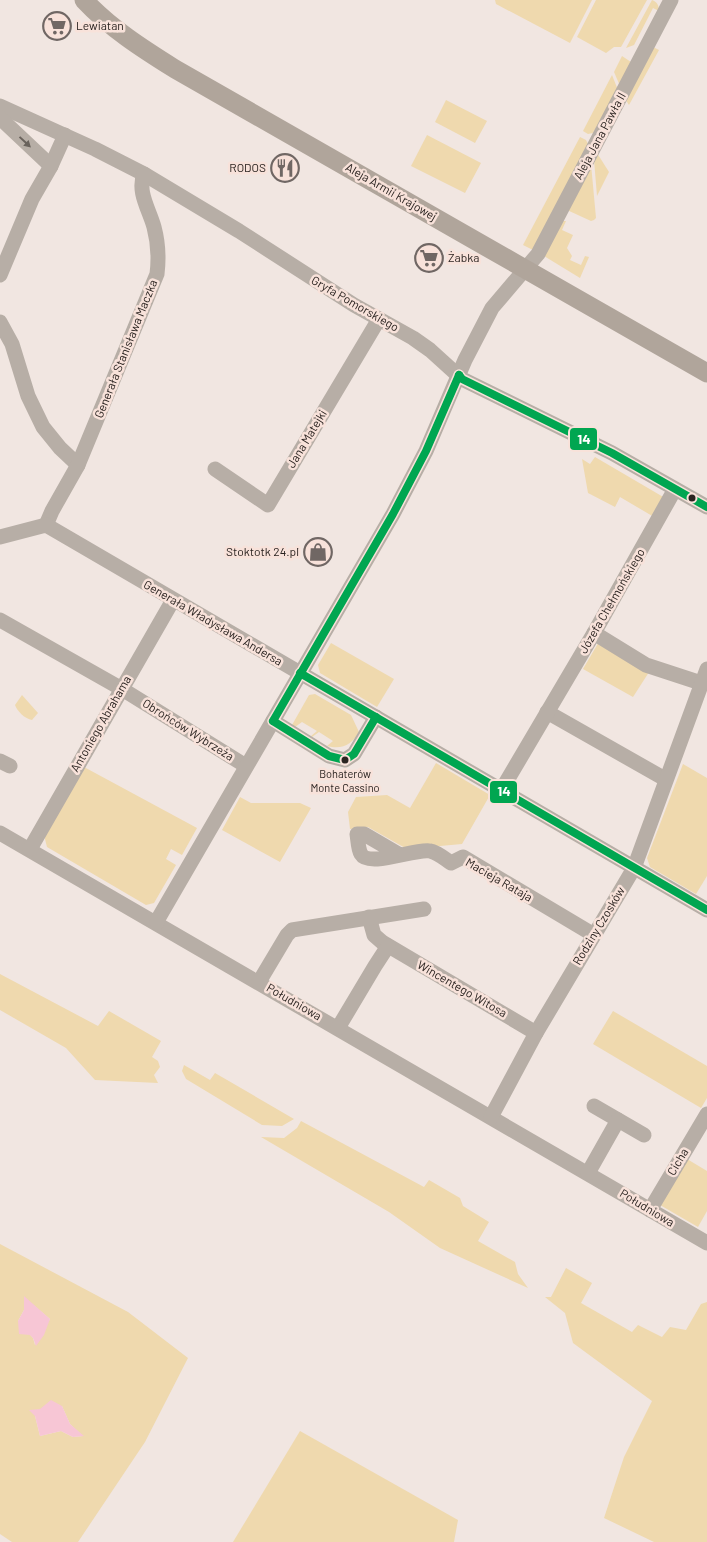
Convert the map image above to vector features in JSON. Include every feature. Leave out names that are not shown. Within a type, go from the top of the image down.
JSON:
[{"type":"main road","name":"Aleja Armii Krajowej","points":[[84,0],[114,28],[144,50],[175,69],[707,373]]},
{"type":"street","name":"Aleja Jana Pawła II","points":[[526,270],[538,254],[672,0]]},
{"type":"street","name":"Gryfa Pomorskiego","points":[[0,106],[65,135],[144,174],[418,342],[462,379],[596,445],[707,507]]},
{"type":"street","points":[[0,118],[51,166]]},
{"type":"street","points":[[0,275],[32,199],[51,166],[65,135]]},
{"type":"street","name":"Generała Stanisława Maczka","points":[[46,525],[78,464],[157,274],[159,261],[154,228],[142,194],[144,174]]},
{"type":"street","points":[[157,923],[392,514],[426,451],[459,375],[492,308],[526,270]]},
{"type":"street","name":"Jana Matejki","points":[[215,469],[268,504],[379,319]]},
{"type":"street","points":[[0,322],[12,344],[28,396],[43,427],[60,448],[78,464]]},
{"type":"street","name":"Józefa Chełmońskiego","points":[[502,789],[594,633],[675,488]]},
{"type":"street","points":[[0,537],[46,525]]},
{"type":"street","name":"Generała Władysława Andersa","points":[[46,525],[707,910]]},
{"type":"street","name":"Antoniego Abrahama","points":[[30,849],[173,600]]},
{"type":"street","name":"Obrońców Wybrzeża","points":[[0,620],[122,689],[246,766]]},
{"type":"street","points":[[594,633],[646,665],[704,676]]},
{"type":"street","name":"Rodziny Czosków","points":[[491,1117],[536,1033],[634,868],[704,676]]},
{"type":"street","points":[[547,712],[666,780]]},
{"type":"street","points":[[273,721],[329,756],[345,760],[354,754],[376,717]]},
{"type":"street","name":"Południowa","points":[[0,833],[707,1243]]},
{"type":"street","name":"Macieja Rataja","points":[[400,855],[430,851],[451,863],[463,857],[594,935]]},
{"type":"street","points":[[259,982],[286,936],[292,930],[424,909]]},
{"type":"street","name":"Wincentego Witosa","points":[[370,917],[374,935],[388,946],[536,1033]]},
{"type":"street","points":[[338,1028],[388,946]]},
{"type":"street","points":[[594,1106],[644,1135]]},
{"type":"street","name":"Cicha","points":[[650,1210],[707,1114]]},
{"type":"street","points":[[588,1173],[618,1120]]},
{"type":"shaded area","points":[[495,0],[592,0],[570,43],[496,4]]},
{"type":"shaded area","points":[[596,0],[647,0],[621,47],[614,47],[606,53],[577,37]]},
{"type":"shaded area","points":[[652,0],[659,7],[659,11],[653,8],[634,45],[626,48]]},
{"type":"shaded area","points":[[653,47],[659,50],[629,105],[625,99]]},
{"type":"shaded area","points":[[622,56],[631,62],[620,86],[614,72]]},
{"type":"shaded area","points":[[612,75],[618,90],[593,133],[588,134],[583,131]]},
{"type":"shaded area","points":[[446,100],[487,121],[475,143],[435,122]]},
{"type":"shaded area","points":[[427,135],[481,163],[465,193],[411,166]]},
{"type":"shaded area","points":[[580,137],[586,140],[588,144],[533,250],[523,245]]},
{"type":"shaded area","points":[[597,153],[609,172],[597,196],[594,160]]},
{"type":"shaded area","points":[[591,164],[596,218],[591,221],[567,210]]},
{"type":"shaded area","points":[[563,221],[566,221],[562,230],[573,235],[567,248],[572,256],[570,260],[581,265],[585,256],[589,257],[580,278],[544,256]]},
{"type":"shaded area","points":[[595,457],[665,498],[654,517],[620,497],[615,507],[588,493],[582,459],[590,464]]},
{"type":"shaded area","points":[[600,640],[651,669],[633,697],[583,669]]},
{"type":"shaded area","points":[[331,643],[394,679],[377,707],[320,673],[318,665]]},
{"type":"shaded area","points":[[315,694],[351,715],[359,732],[350,743],[338,747],[327,746],[333,741],[319,732],[312,737],[317,731],[302,722],[295,727],[292,725],[309,695]]},
{"type":"shaded area","points":[[22,695],[38,713],[32,720],[22,714],[15,705]]},
{"type":"shaded area","points":[[436,763],[490,795],[462,844],[407,849],[368,827],[350,829],[348,812],[356,797],[387,795],[410,808]]},
{"type":"shaded area","points":[[683,764],[707,778],[707,876],[696,894],[650,867],[647,858]]},
{"type":"shaded area","points":[[84,767],[197,828],[182,855],[171,849],[166,859],[176,865],[154,903],[146,905],[47,847],[44,835]]},
{"type":"shaded area","points":[[240,797],[251,803],[300,803],[311,808],[280,862],[222,830]]},
{"type":"shaded area","points":[[0,974],[98,1026],[109,1011],[161,1041],[152,1057],[158,1061],[160,1067],[154,1075],[158,1083],[95,1080],[66,1048],[0,1010]]},
{"type":"shaded area","points":[[613,1011],[707,1066],[707,1098],[701,1108],[593,1044]]},
{"type":"shaded area","points":[[184,1065],[210,1080],[215,1073],[294,1119],[282,1126],[262,1125],[186,1079],[182,1071]]},
{"type":"shaded area","points":[[301,1121],[424,1187],[429,1180],[460,1198],[463,1206],[489,1222],[478,1241],[515,1262],[518,1274],[528,1288],[440,1248],[389,1212],[261,1137],[284,1138],[297,1128]]},
{"type":"shaded area","points":[[687,1159],[707,1171],[707,1211],[698,1227],[660,1205]]},
{"type":"shaded area","points":[[0,1244],[128,1312],[188,1358],[145,1442],[78,1542],[12,1542],[0,1534]],"holes":[[[24,1297],[50,1319],[35,1345],[33,1338],[18,1321],[24,1310]],[[62,1406],[70,1424],[83,1436],[73,1437],[61,1431],[40,1436],[35,1416]]]},
{"type":"shaded area","points":[[566,1268],[592,1283],[581,1303],[632,1332],[638,1325],[662,1337],[670,1327],[686,1330],[701,1304],[707,1302],[707,1542],[654,1542],[604,1518],[624,1457],[652,1401],[573,1343],[565,1313],[545,1297],[551,1297]]},
{"type":"shaded area","points":[[24,1296],[50,1319],[44,1335],[36,1346],[30,1335],[19,1334],[18,1321],[24,1310]]},
{"type":"shaded area","points":[[51,1400],[62,1406],[70,1424],[84,1436],[73,1437],[61,1431],[40,1436],[35,1416],[29,1410],[40,1409]]},
{"type":"shaded area","points":[[300,1431],[458,1520],[454,1542],[233,1542]]},
{"type":"transit line","name":"14","points":[[459,375],[462,379],[612,453],[707,507]]},
{"type":"transit line","name":"14","points":[[273,721],[393,514],[426,451],[459,375]]},
{"type":"transit line","name":"14","points":[[300,673],[707,910]]},
{"type":"transit line","name":"14","points":[[273,721],[329,756],[345,760],[354,754],[376,717]]},
{"type":"place","name":"Lewiatan","points":[[57,26]]},
{"type":"place","name":"RODOS","points":[[285,168]]},
{"type":"place","name":"Żabka","points":[[429,258]]},
{"type":"place","name":"Stoktotk 24.pl","points":[[318,552]]},
{"type":"place","name":"Bohaterów Monte Cassino","points":[[345,760]]}]
